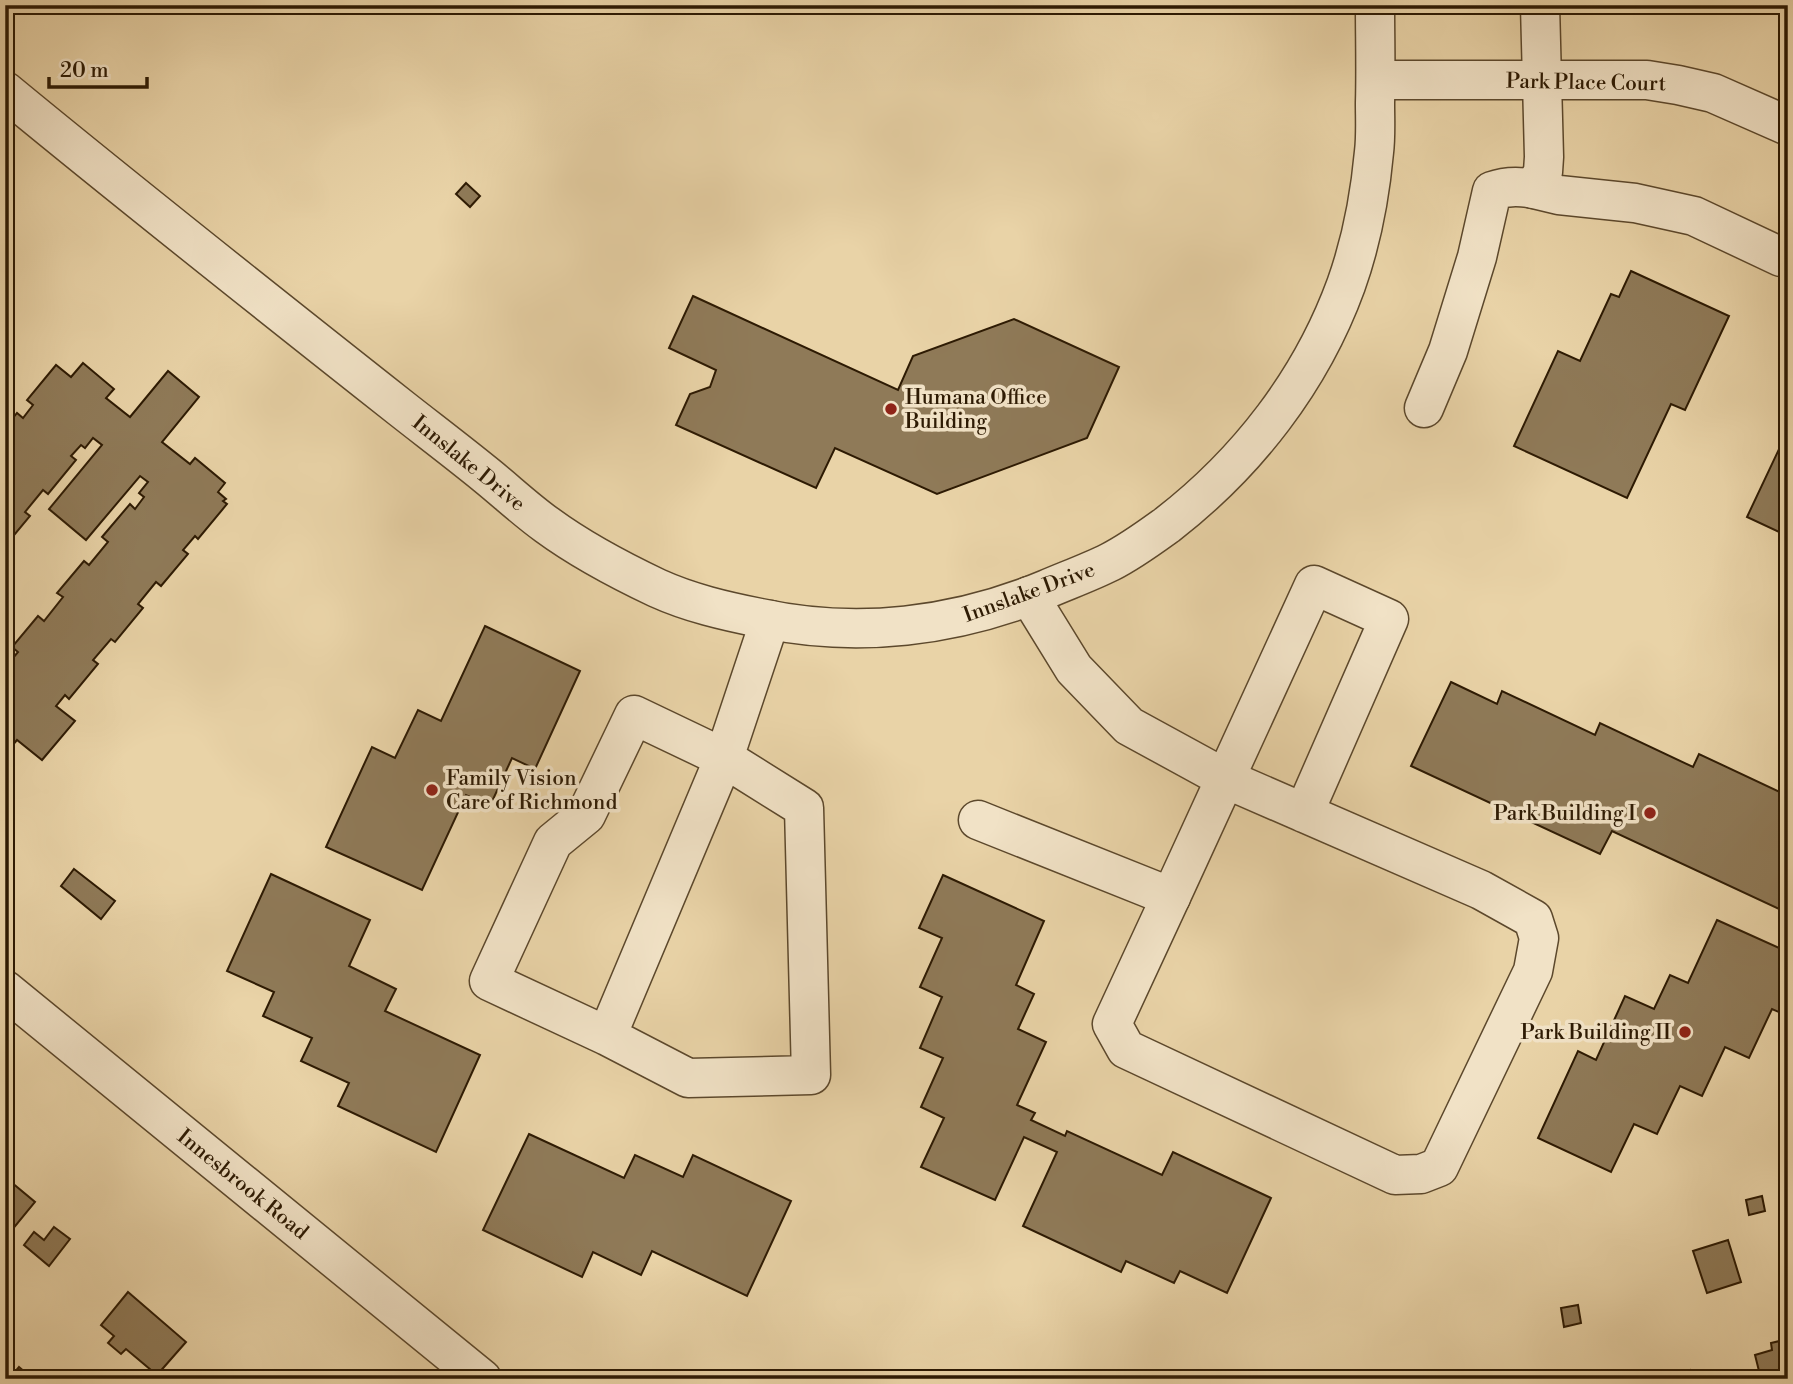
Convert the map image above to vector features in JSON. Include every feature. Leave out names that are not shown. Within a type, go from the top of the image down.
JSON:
[{"type":"street","name":"Innslake Drive","points":[[5,91],[547,525],[602,560],[661,590],[719,610],[789,624],[842,629],[879,628],[983,612],[1112,561],[1152,536],[1187,509],[1231,469],[1275,417],[1315,355],[1340,297],[1358,243],[1375,148],[1376,5]]},
{"type":"street","points":[[1534,189],[1543,172],[1544,157],[1540,5]]},
{"type":"street","name":"Park Place Court","points":[[1376,80],[1647,80],[1713,93],[1788,126]]},
{"type":"street","points":[[1424,408],[1448,351],[1477,257],[1492,191],[1522,186],[1559,195],[1635,203],[1694,216],[1781,257]]},
{"type":"street","points":[[1029,596],[1074,669],[1129,726],[1226,779],[1304,813],[1481,890],[1533,919],[1539,938],[1533,971],[1438,1167],[1421,1174],[1395,1175],[1126,1049],[1112,1024],[1226,779],[1314,585],[1389,619],[1304,813]]},
{"type":"street","points":[[607,1036],[724,758],[770,621]]},
{"type":"street","points":[[634,715],[724,758],[804,808],[811,1075],[688,1078],[607,1036],[489,981],[553,842],[586,815],[634,715]]},
{"type":"street","points":[[978,820],[1171,897]]},
{"type":"street","name":"Innesbrook Road","points":[[5,990],[481,1379]]},
{"type":"building","points":[[466,183],[480,196],[470,207],[456,194]]},
{"type":"building","points":[[1631,271],[1729,316],[1685,410],[1671,404],[1627,498],[1514,446],[1558,351],[1580,361],[1611,294],[1619,297]]},
{"type":"building","name":"Humana Office Building","points":[[693,296],[898,390],[913,356],[1014,319],[1119,367],[1087,438],[937,494],[835,448],[816,488],[676,425],[690,394],[710,387],[716,370],[669,348]]},
{"type":"building","points":[[83,363],[114,389],[106,398],[130,417],[168,371],[199,397],[162,442],[190,464],[195,458],[225,483],[218,492],[226,499],[223,501],[227,504],[198,539],[195,536],[183,550],[188,554],[161,586],[156,582],[138,604],[143,608],[115,642],[111,639],[93,660],[98,664],[69,699],[65,695],[56,706],[75,721],[42,760],[17,740],[11,747],[5,742],[5,664],[18,652],[12,647],[38,616],[44,621],[63,597],[57,593],[84,561],[89,565],[108,542],[102,537],[130,504],[135,509],[144,497],[139,493],[148,482],[140,476],[86,540],[49,509],[102,445],[93,438],[85,448],[81,445],[71,456],[76,460],[48,494],[43,490],[25,512],[30,516],[5,546],[5,428],[17,413],[23,418],[33,405],[27,400],[56,365],[71,377]]},
{"type":"building","points":[[1788,430],[1788,536],[1747,517]]},
{"type":"building","points":[[485,626],[580,671],[535,769],[512,758],[490,806],[466,795],[422,890],[326,847],[372,747],[395,758],[418,710],[441,721]]},
{"type":"building","name":"Park Building I","points":[[1451,682],[1497,704],[1502,691],[1595,735],[1600,723],[1693,767],[1699,754],[1788,796],[1788,913],[1612,831],[1600,854],[1411,766]]},
{"type":"building","points":[[74,869],[115,901],[101,919],[61,886]]},
{"type":"building","points":[[271,874],[370,920],[349,966],[396,989],[385,1011],[480,1055],[436,1152],[338,1106],[349,1083],[301,1061],[312,1038],[263,1016],[274,992],[227,971]]},
{"type":"building","points":[[943,875],[1044,921],[1016,985],[1034,994],[1018,1029],[1046,1042],[1017,1105],[1035,1113],[1031,1120],[1065,1136],[1067,1131],[1162,1175],[1173,1152],[1271,1198],[1227,1293],[1180,1271],[1174,1283],[1126,1261],[1121,1272],[1023,1226],[1057,1152],[1024,1137],[995,1200],[921,1167],[944,1118],[921,1107],[943,1058],[920,1048],[942,997],[920,987],[942,938],[919,928]]},
{"type":"building","name":"Park Building II","points":[[1717,920],[1788,952],[1788,1016],[1772,1009],[1749,1058],[1725,1047],[1702,1096],[1680,1086],[1657,1134],[1634,1124],[1611,1172],[1538,1138],[1578,1051],[1596,1060],[1625,996],[1654,1009],[1670,975],[1688,983]]},
{"type":"building","points":[[529,1134],[624,1178],[635,1155],[683,1177],[693,1155],[791,1201],[747,1296],[652,1251],[641,1275],[593,1252],[582,1277],[483,1230]]},
{"type":"building","points":[[5,1177],[35,1202],[7,1236],[5,1235]]},
{"type":"building","points":[[1762,1196],[1765,1211],[1749,1215],[1746,1200]]},
{"type":"building","points":[[54,1227],[70,1239],[49,1266],[24,1245],[34,1232],[44,1240]]},
{"type":"building","points":[[1728,1240],[1741,1282],[1707,1293],[1693,1251]]},
{"type":"building","points":[[128,1292],[186,1342],[157,1375],[126,1349],[121,1354],[108,1343],[114,1336],[101,1325]]},
{"type":"building","points":[[1578,1305],[1581,1323],[1564,1327],[1561,1308]]},
{"type":"building","points":[[1788,1339],[1788,1379],[1761,1379],[1755,1355],[1772,1350],[1771,1343]]},
{"type":"building","points":[[19,1367],[33,1379],[9,1379]]},
{"type":"building","points":[[1690,1370],[1693,1379],[1662,1379]]},
{"type":"place","name":"Humana Office Building","points":[[891,409]]},
{"type":"place","name":"Family Vision Care of Richmond","points":[[432,790]]},
{"type":"place","name":"Park Building I","points":[[1650,813]]},
{"type":"place","name":"Park Building II","points":[[1685,1032]]}]
